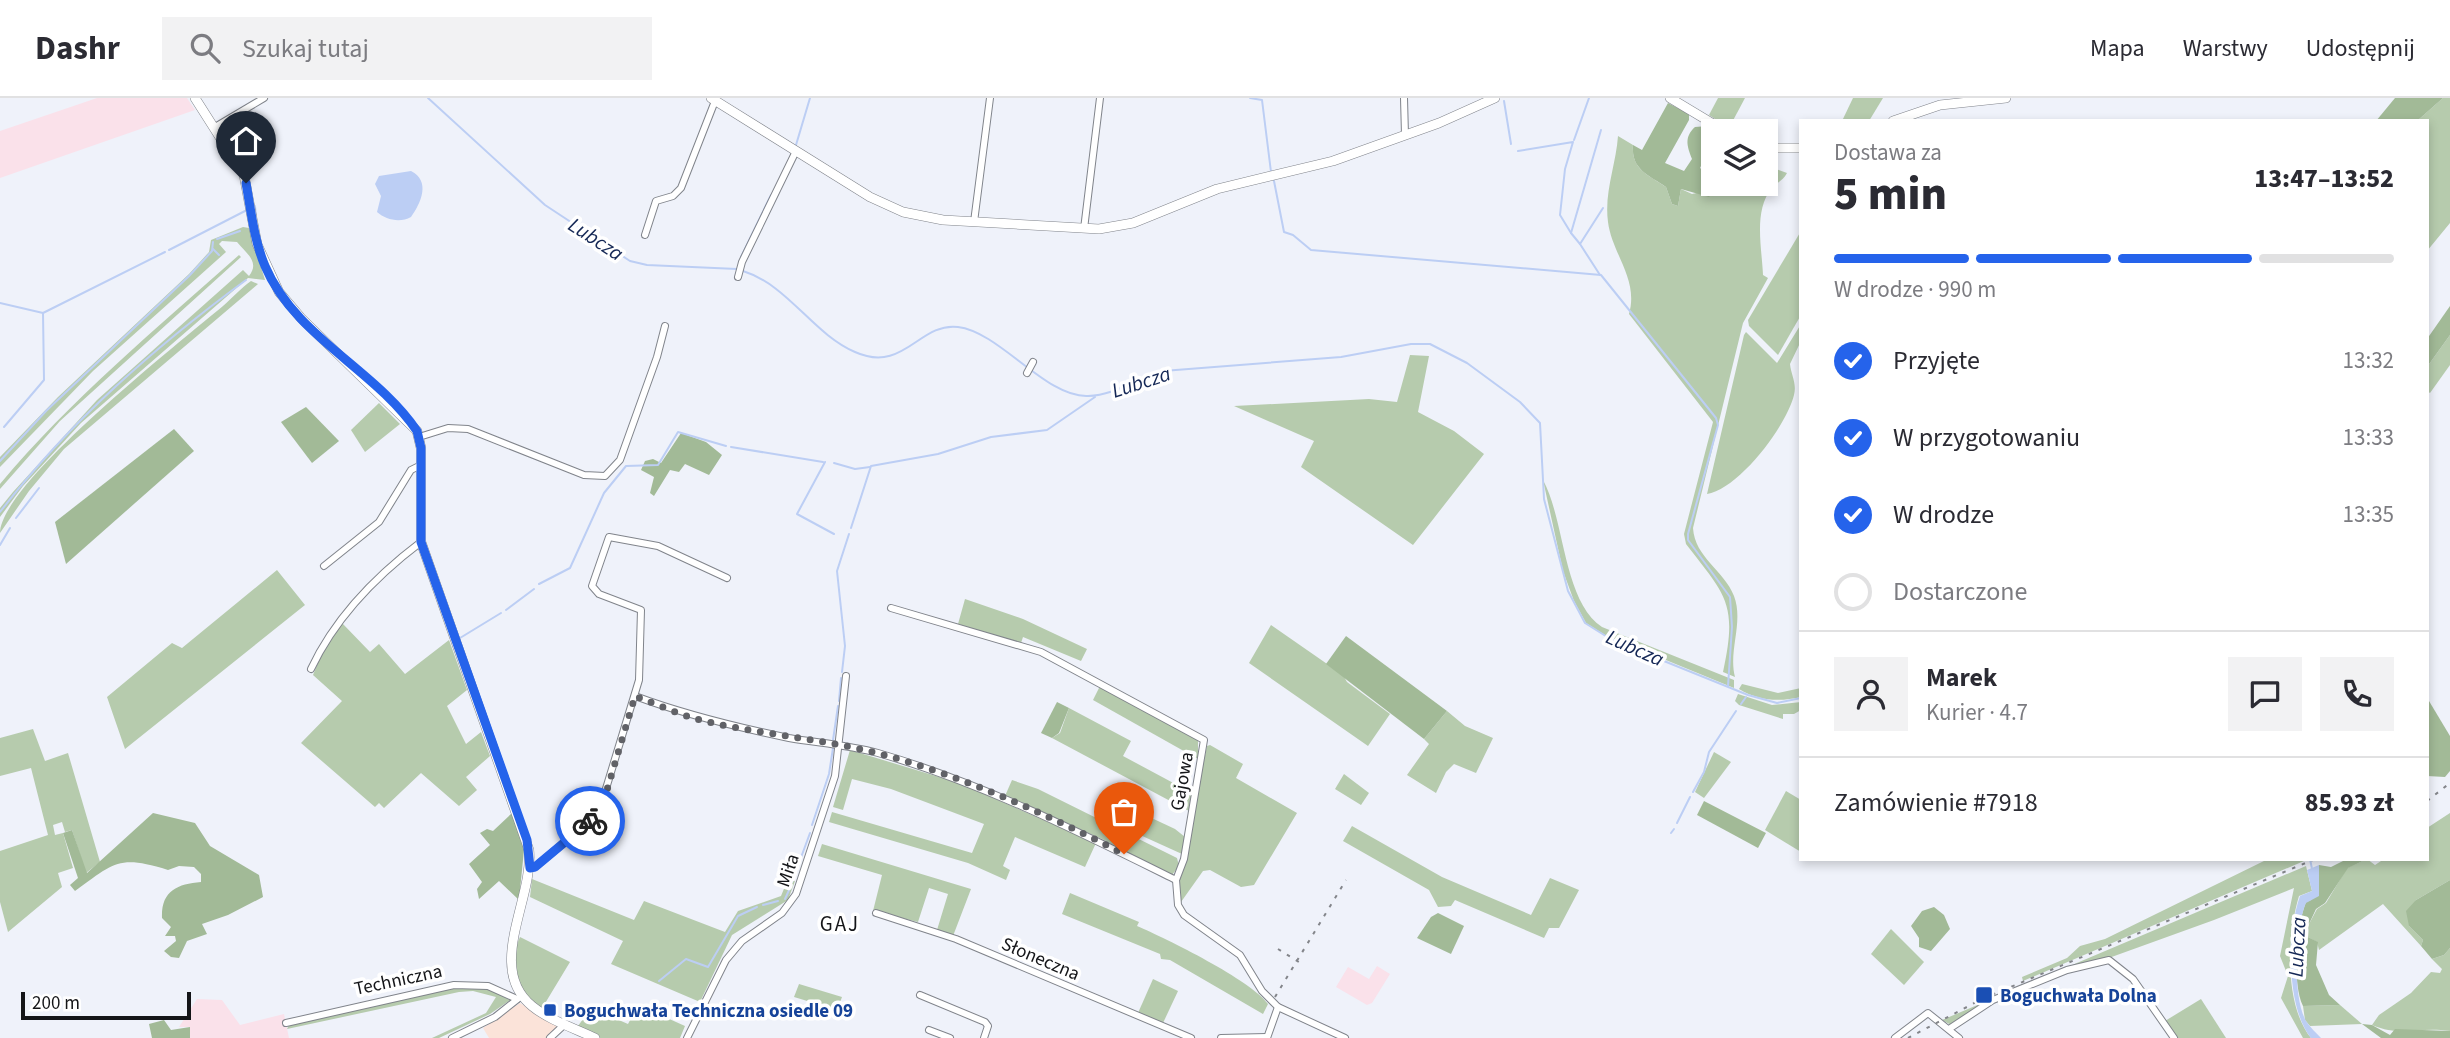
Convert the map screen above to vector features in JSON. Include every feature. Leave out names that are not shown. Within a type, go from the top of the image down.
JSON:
[{"type":"street","points":[[195,98],[243,176],[257,244],[278,290],[301,318],[410,421],[419,437],[421,542],[527,840],[530,868],[511,961],[520,998],[495,1017],[452,1038]]},
{"type":"street","points":[[215,127],[264,98]]},
{"type":"street","points":[[974,222],[990,98]]},
{"type":"street","points":[[1084,229],[1100,98]]},
{"type":"street","points":[[1404,98],[1405,135]]},
{"type":"street","points":[[645,236],[656,201],[673,196],[681,188],[713,99],[870,197],[903,212],[930,219],[1084,229],[1133,223],[1217,189],[1310,167],[1405,135],[1495,98]]},
{"type":"street","points":[[1670,98],[1705,119]]},
{"type":"street","points":[[1900,119],[1940,105],[2006,98]]},
{"type":"street","points":[[1778,148],[1799,148]]},
{"type":"street","points":[[738,277],[741,264],[796,151]]},
{"type":"street","points":[[419,437],[448,428],[468,429],[584,475],[605,476],[620,460],[657,357],[664,326]]},
{"type":"street","points":[[1027,373],[1032,362]]},
{"type":"street","points":[[324,566],[379,522],[411,470],[421,465]]},
{"type":"street","points":[[530,868],[535,867],[596,814],[604,800],[635,696],[642,658],[641,610],[599,594],[592,586],[609,537],[658,546],[727,578]]},
{"type":"street","points":[[312,669],[338,623],[373,585],[421,542]]},
{"type":"street","name":"Gajowa","points":[[891,608],[1041,652],[1204,740],[1184,859],[1176,880],[1176,900],[1184,915],[1235,950],[1262,991],[1278,1007]]},
{"type":"street","name":"Miła","points":[[687,1038],[726,960],[743,941],[782,913],[793,900],[835,776],[846,676]]},
{"type":"street","points":[[635,696],[699,720],[811,742],[839,744],[959,780],[1101,842],[1176,880]]},
{"type":"street","name":"Słoneczna","points":[[876,913],[956,939],[1191,1038]]},
{"type":"street","points":[[1949,1029],[1971,1012],[2004,996],[2067,970],[2109,960],[2133,979],[2174,1038]]},
{"type":"street","name":"Techniczna","points":[[286,1023],[454,985],[488,986],[520,998],[536,1009],[595,1038]]},
{"type":"street","points":[[920,995],[988,1024],[984,1038]]},
{"type":"street","points":[[1221,1038],[1267,1037],[1278,1007],[1345,1038]]},
{"type":"street","points":[[1895,1038],[1925,1014],[1932,1014],[1959,1038]]},
{"type":"street","points":[[550,1038],[565,1024]]},
{"type":"street","points":[[929,1030],[950,1038]]},
{"type":"shaded area","points":[[97,98],[187,98],[195,110],[0,178],[0,131]]},
{"type":"shaded area","points":[[1377,966],[1390,974],[1372,1003],[1367,1005],[1336,987],[1348,967],[1369,979]]},
{"type":"shaded area","points":[[197,999],[222,1000],[240,1025],[284,1014],[289,1038],[190,1038],[190,1027],[179,1027]]},
{"type":"shaded area","points":[[520,1003],[557,1026],[555,1030],[546,1038],[489,1038],[483,1028]]},
{"type":"green space","points":[[1718,98],[1745,98],[1734,119],[1715,119],[1709,115]]},
{"type":"green space","points":[[1853,98],[1883,98],[1870,119],[1843,119]]},
{"type":"green space","points":[[2395,98],[2443,98],[2419,119],[2378,119]]},
{"type":"green space","points":[[2443,98],[2450,98],[2450,223],[2429,249],[2429,119],[2419,119]]},
{"type":"green space","points":[[1668,103],[1689,114],[1689,120],[1665,163],[1684,171],[1692,159],[1689,134],[1695,127],[1701,127],[1701,195],[1681,189],[1678,206],[1672,204],[1666,187],[1638,166],[1633,145],[1642,150]]},
{"type":"green space","points":[[1618,136],[1633,145],[1638,166],[1666,187],[1672,204],[1678,206],[1681,189],[1692,194],[1701,192],[1701,196],[1767,196],[1762,207],[1760,230],[1763,275],[1768,278],[1743,323],[1693,528],[1699,548],[1724,579],[1737,606],[1733,657],[1735,677],[1723,672],[1729,630],[1725,602],[1711,576],[1686,544],[1684,534],[1713,422],[1629,314],[1631,301],[1628,278],[1610,234],[1607,211]]},
{"type":"green space","points":[[1778,170],[1787,173],[1778,183]]},
{"type":"green space","points":[[243,227],[249,228],[265,280],[248,278],[81,423],[23,486],[0,517],[0,508],[13,492],[97,400],[243,270],[249,276],[253,262],[248,254],[237,242],[222,241],[219,244],[226,252],[93,371],[0,467],[0,457],[58,397],[189,274],[209,252],[211,240]]},
{"type":"green space","points":[[1799,234],[1799,318],[1778,355],[1749,326],[1748,320]]},
{"type":"green space","points":[[239,255],[241,257],[60,421],[0,489],[0,484],[27,453],[85,394]]},
{"type":"green space","points":[[251,281],[258,284],[64,449],[29,491],[0,533],[8,511],[29,482],[59,449]]},
{"type":"green space","points":[[2450,306],[2450,335],[2429,364],[2429,336]]},
{"type":"green space","points":[[1799,327],[1799,345],[1790,364],[1795,391],[1790,408],[1772,438],[1747,468],[1720,490],[1707,494],[1746,332],[1777,363]]},
{"type":"green space","points":[[2450,335],[2450,365],[2430,393],[2429,364]]},
{"type":"green space","points":[[1410,355],[1429,356],[1418,412],[1454,431],[1484,454],[1413,545],[1301,467],[1314,441],[1234,406],[1369,399],[1397,402]]},
{"type":"green space","points":[[379,403],[400,424],[365,452],[351,430]]},
{"type":"green space","points":[[306,407],[339,441],[312,463],[281,422]]},
{"type":"green space","points":[[174,429],[194,451],[66,564],[55,522]]},
{"type":"green space","points":[[681,433],[706,442],[722,455],[709,475],[685,464],[679,472],[670,470],[654,496],[650,493],[654,477],[641,470],[645,461],[653,459],[661,463]]},
{"type":"green space","points":[[1543,480],[1556,516],[1572,580],[1589,615],[1602,627],[1734,680],[1734,688],[1605,635],[1586,623],[1563,571]]},
{"type":"green space","points":[[277,570],[305,605],[125,749],[107,697],[172,643],[182,648]]},
{"type":"green space","points":[[965,599],[1023,619],[1087,649],[1081,661],[1023,637],[1021,643],[958,624]]},
{"type":"green space","points":[[342,623],[370,652],[379,644],[405,674],[449,640],[467,690],[447,706],[466,744],[481,732],[490,756],[466,777],[477,790],[459,806],[421,773],[384,808],[379,803],[375,807],[301,743],[342,701],[313,675],[325,646]]},
{"type":"green space","points":[[1271,625],[1343,675],[1347,682],[1390,714],[1368,746],[1249,663]]},
{"type":"green space","points":[[1346,636],[1447,711],[1424,739],[1326,664]]},
{"type":"green space","points":[[1742,684],[1778,693],[1799,688],[1799,697],[1785,700],[1762,698],[1739,689]]},
{"type":"green space","points":[[1100,686],[1198,739],[1198,759],[1093,700]]},
{"type":"green space","points":[[1738,694],[1772,705],[1799,702],[1799,711],[1783,714],[1783,719],[1739,705],[1735,701]]},
{"type":"green space","points":[[2429,701],[2450,736],[2450,771],[2445,777],[2429,776]]},
{"type":"green space","points":[[1057,702],[1069,708],[1059,733],[1052,738],[1041,733]]},
{"type":"green space","points":[[1069,708],[1131,741],[1123,756],[1192,793],[1189,811],[1052,738],[1060,733]]},
{"type":"green space","points":[[1447,711],[1465,726],[1493,738],[1476,773],[1454,764],[1446,772],[1436,793],[1407,775],[1429,744],[1424,739]]},
{"type":"green space","points":[[33,729],[45,761],[68,753],[100,862],[86,873],[72,830],[65,832],[62,822],[53,825],[55,835],[63,833],[73,868],[58,873],[62,887],[8,932],[0,902],[0,851],[48,835],[31,768],[0,776],[0,738]]},
{"type":"green space","points":[[1210,745],[1243,764],[1236,778],[1297,813],[1254,885],[1241,887],[1210,870],[1203,871],[1181,902],[1178,887],[1207,746]]},
{"type":"green space","points":[[850,750],[959,783],[1096,843],[1085,867],[1015,837],[1003,866],[1010,870],[1006,880],[968,863],[829,822],[832,812],[972,853],[984,824],[891,789],[852,779],[843,810],[833,807]]},
{"type":"green space","points":[[1714,752],[1731,762],[1704,798],[1695,792]]},
{"type":"green space","points":[[1344,774],[1369,793],[1361,805],[1335,789]]},
{"type":"green space","points":[[1012,780],[1038,789],[1177,858],[1179,866],[1172,875],[1102,839],[1005,796]]},
{"type":"green space","points":[[1786,791],[1799,799],[1799,851],[1765,830]]},
{"type":"green space","points":[[1704,801],[1766,833],[1758,848],[1697,815]]},
{"type":"green space","points":[[1126,806],[1175,829],[1185,837],[1182,854],[1118,825]]},
{"type":"green space","points":[[153,813],[195,823],[210,846],[259,875],[263,897],[228,915],[202,924],[207,934],[187,941],[179,958],[171,957],[164,951],[176,941],[175,936],[165,936],[171,927],[162,918],[162,909],[164,901],[172,891],[201,882],[201,874],[194,867],[179,866],[168,870],[128,862],[109,868],[75,891],[70,885],[78,878],[63,833],[72,830],[87,873]]},
{"type":"green space","points":[[512,813],[524,850],[519,900],[499,881],[479,899],[477,889],[482,882],[469,864],[490,845],[480,833],[487,829],[493,831]]},
{"type":"green space","points":[[2450,813],[2450,880],[2416,900],[2409,926],[2423,940],[2421,946],[2383,904],[2319,950],[2317,942],[2308,937],[2309,924],[2317,909],[2326,903],[2347,868],[2363,861],[2370,861],[2375,865],[2381,861],[2429,861],[2429,827]]},
{"type":"green space","points":[[1352,826],[1442,877],[1531,915],[1550,878],[1579,890],[1559,928],[1549,928],[1544,938],[1455,900],[1451,906],[1438,907],[1429,890],[1343,841]]},
{"type":"green space","points":[[822,844],[971,889],[953,936],[937,930],[948,894],[929,888],[918,922],[873,911],[882,875],[818,856]]},
{"type":"green space","points":[[2264,861],[2304,861],[2023,981],[2022,977],[2067,958],[2080,946],[2105,939]]},
{"type":"green space","points":[[2343,861],[2363,861],[2348,868],[2325,903],[2316,909],[2309,924],[2308,937],[2318,942],[2316,965],[2329,995],[2340,1005],[2303,1006],[2296,970],[2303,912],[2306,902],[2311,900],[2319,865],[2331,867]]},
{"type":"green space","points":[[2306,866],[2312,891],[2299,896],[2292,930],[2290,969],[2296,1007],[2311,1038],[2303,1038],[2281,998],[2288,976],[2280,956],[2294,888],[2214,920],[1984,1003],[1951,1025],[1942,1020]]},
{"type":"green space","points":[[532,879],[634,920],[644,901],[725,932],[738,911],[781,896],[788,879],[795,881],[788,900],[732,935],[700,1002],[611,964],[623,941],[530,897]]},
{"type":"green space","points":[[2450,880],[2450,948],[2444,955],[2432,959],[2421,946],[2423,940],[2409,926],[2406,911],[2416,900]]},
{"type":"green space","points":[[1070,893],[1139,922],[1137,926],[1227,972],[1259,994],[1268,1004],[1263,1014],[1170,960],[1161,959],[1160,954],[1062,914]]},
{"type":"green space","points":[[1934,907],[1944,915],[1950,929],[1931,951],[1919,947],[1919,938],[1911,926],[1922,911]]},
{"type":"green space","points":[[1438,913],[1464,926],[1451,954],[1417,938],[1431,917]]},
{"type":"green space","points":[[1891,929],[1924,962],[1904,985],[1871,954]]},
{"type":"green space","points":[[520,937],[570,962],[544,1005],[552,1010],[536,1006],[523,992],[519,983],[515,954]]},
{"type":"green space","points":[[2450,948],[2450,1031],[2393,1031],[2372,1025],[2379,1015],[2411,993],[2431,972],[2440,973],[2442,969],[2432,959],[2444,955]]},
{"type":"green space","points":[[1153,979],[1178,991],[1163,1023],[1138,1013]]},
{"type":"green space","points":[[799,984],[842,997],[837,1010],[794,997]]},
{"type":"green space","points":[[451,987],[488,988],[512,999],[490,1014],[439,1038],[432,1038],[486,1013],[496,997],[473,991],[459,992],[287,1029],[289,1025]]},
{"type":"green space","points":[[2201,999],[2226,1038],[2176,1038],[2165,1021]]},
{"type":"green space","points":[[638,1005],[685,1026],[680,1038],[600,1038],[578,1026],[591,1008],[628,1024]]},
{"type":"green space","points":[[2340,1005],[2362,1024],[2310,1026],[2305,1020],[2303,1006]]},
{"type":"green space","points":[[164,1020],[171,1030],[190,1027],[190,1038],[152,1038],[149,1024]]},
{"type":"green space","points":[[2362,1024],[2372,1025],[2390,1035],[2395,1029],[2450,1031],[2450,1038],[2381,1038]]},
{"type":"water","points":[[411,171],[421,180],[422,192],[411,217],[389,219],[377,212],[381,196],[375,184],[379,176]]},
{"type":"water","points":[[2319,865],[2319,896],[2306,903],[2297,945],[2297,980],[2302,1010],[2306,1021],[2321,1038],[2311,1038],[2297,1008],[2291,949],[2300,896],[2312,891],[2307,870]]},
{"type":"waterway","name":"Lubcza","points":[[428,98],[545,205],[630,261],[647,265],[737,269]]},
{"type":"waterway","points":[[796,145],[810,98]]},
{"type":"waterway","points":[[1250,98],[1262,100],[1271,172]]},
{"type":"waterway","points":[[1574,140],[1589,98]]},
{"type":"waterway","points":[[1504,101],[1511,144]]},
{"type":"waterway","points":[[1580,244],[1571,233],[1601,130]]},
{"type":"waterway","points":[[1518,151],[1573,142],[1565,169],[1560,215],[1571,233]]},
{"type":"waterway","points":[[1274,181],[1284,232],[1293,235],[1311,250],[1601,275],[1716,418],[1718,425],[1688,540],[1730,597],[1732,627],[1728,686]]},
{"type":"waterway","points":[[741,257],[771,195]]},
{"type":"waterway","points":[[255,206],[256,216]]},
{"type":"waterway","points":[[1600,275],[1580,244],[1603,208]]},
{"type":"waterway","points":[[169,250],[245,211]]},
{"type":"waterway","points":[[217,239],[240,231]]},
{"type":"waterway","points":[[0,461],[46,411],[189,276],[212,251],[213,242]]},
{"type":"waterway","points":[[213,249],[219,255]]},
{"type":"waterway","points":[[4,427],[44,380],[43,313],[165,252]]},
{"type":"waterway","name":"Lubcza","points":[[743,271],[774,287],[826,334],[855,352],[872,357],[886,357],[932,332],[958,327],[974,331],[990,340],[1056,387],[1072,394],[1088,396],[1108,393],[1163,371],[1341,357],[1411,344],[1430,344],[1467,363],[1520,402],[1540,423],[1544,499],[1568,591],[1585,623],[1612,640],[1748,695],[1777,703],[1799,698]]},
{"type":"waterway","points":[[0,512],[55,447],[115,387],[179,332],[246,280]]},
{"type":"waterway","points":[[0,303],[43,313]]},
{"type":"waterway","points":[[851,528],[871,466],[938,454],[991,437],[1047,430],[1095,397]]},
{"type":"waterway","points":[[539,584],[570,568],[604,493],[626,466],[658,465],[678,432],[726,446]]},
{"type":"waterway","points":[[731,447],[823,462]]},
{"type":"waterway","points":[[825,462],[797,514],[834,534]]},
{"type":"waterway","points":[[834,463],[855,469],[870,467]]},
{"type":"waterway","points":[[16,518],[39,488]]},
{"type":"waterway","points":[[0,545],[10,528]]},
{"type":"waterway","points":[[842,672],[845,646],[837,571],[849,534]]},
{"type":"waterway","points":[[506,610],[534,589]]},
{"type":"waterway","points":[[460,638],[501,613]]},
{"type":"waterway","points":[[839,701],[841,678]]},
{"type":"waterway","points":[[1741,704],[1746,697]]},
{"type":"waterway","points":[[833,740],[838,706]]},
{"type":"waterway","points":[[1693,792],[1704,772],[1709,752],[1736,711]]},
{"type":"waterway","points":[[812,825],[829,774],[833,748]]},
{"type":"waterway","points":[[1677,823],[1690,797]]},
{"type":"waterway","points":[[1671,833],[1674,829]]},
{"type":"waterway","points":[[792,882],[810,833]]},
{"type":"waterway","name":"Lubcza","points":[[2310,861],[2312,869]]},
{"type":"waterway","points":[[785,899],[790,888]]},
{"type":"waterway","points":[[763,905],[778,901]]},
{"type":"waterway","points":[[659,981],[686,959],[708,967],[738,916],[757,907]]},
{"type":"railway","points":[[2429,799],[2450,783]]},
{"type":"railway","points":[[1908,1038],[1982,999],[2310,861]]},
{"type":"railway","points":[[1275,997],[1346,880]]},
{"type":"railway","points":[[1278,949],[1302,964]]},
{"type":"way so far","points":[[590,821],[604,800],[635,696],[699,720],[811,742],[839,744],[908,762],[1016,803],[1124,854]]},
{"type":"place","name":"Boguchwała Dolna","points":[[1984,995]]},
{"type":"place","name":"Boguchwała Techniczna osiedle 09","points":[[550,1010]]},
{"type":"district","name":"GAJ","points":[[840,924]]},
{"type":"route","points":[[246,183],[257,244],[264,265],[279,292],[301,318],[398,409],[417,431],[421,448],[421,542],[527,840],[530,868],[535,867],[560,843],[590,821]]}]
